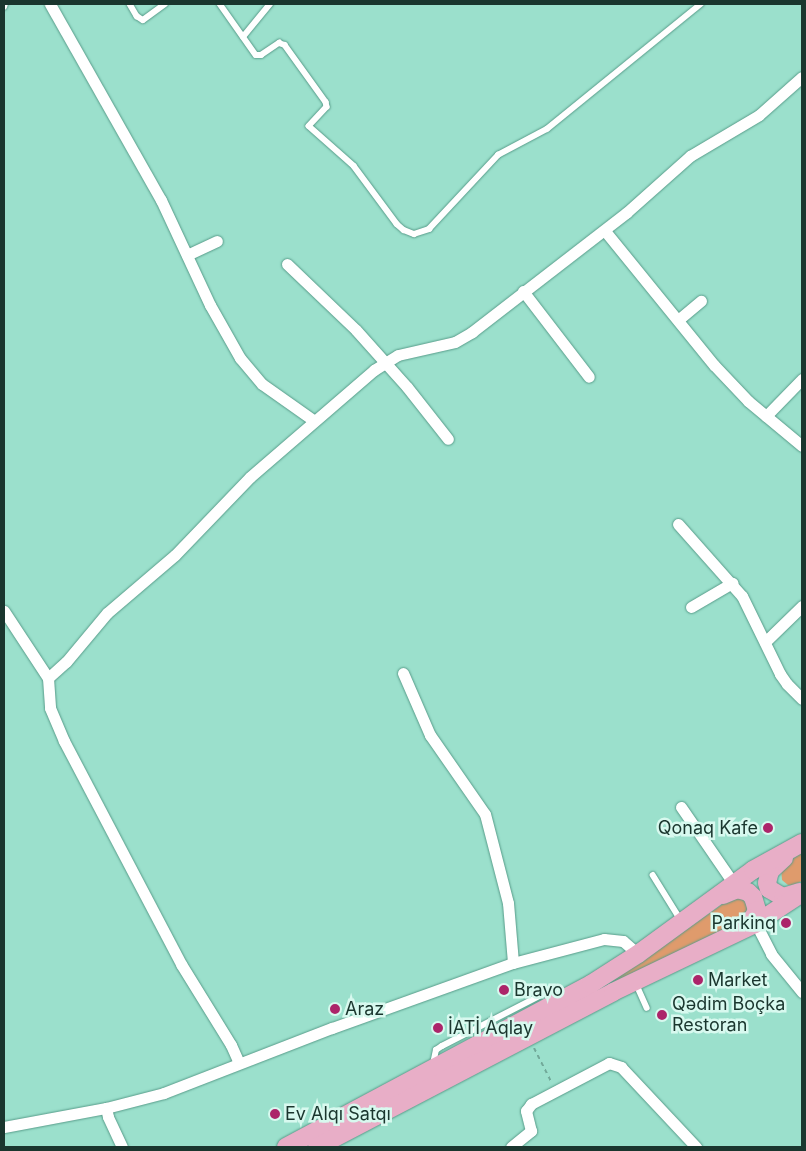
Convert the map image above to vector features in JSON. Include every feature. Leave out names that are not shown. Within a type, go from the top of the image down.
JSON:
[{"type":"main road","points":[[286,1147],[612,971],[771,859],[802,844]]},
{"type":"main road","points":[[802,844],[770,870],[767,883],[773,893],[782,897],[802,892]]},
{"type":"main road","points":[[705,905],[730,892],[743,890],[748,892],[757,904],[754,921]]},
{"type":"main road","points":[[317,1147],[528,1036],[710,946],[802,892]]},
{"type":"street","points":[[50,4],[161,200],[210,305],[250,371],[262,384],[313,420]]},
{"type":"street","points":[[48,678],[119,601],[175,555],[250,477],[313,420],[385,362],[398,355],[462,338],[605,231],[690,156],[760,115],[802,77]]},
{"type":"street","points":[[605,231],[714,365],[748,401],[802,446]]},
{"type":"street","points":[[187,255],[217,241]]},
{"type":"street","points":[[286,264],[339,313],[385,362],[448,439]]},
{"type":"street","points":[[523,291],[589,377]]},
{"type":"street","points":[[678,320],[701,301]]},
{"type":"street","points":[[766,416],[802,380]]},
{"type":"street","points":[[678,524],[732,583],[746,603],[780,674],[802,699]]},
{"type":"street","points":[[691,606],[732,583]]},
{"type":"street","points":[[765,642],[802,606]]},
{"type":"street","points":[[4,611],[48,678],[50,708],[64,741],[181,964],[227,1037],[239,1064]]},
{"type":"street","points":[[403,673],[430,735],[481,807],[487,819],[508,903],[513,963]]},
{"type":"street","points":[[681,807],[734,884]]},
{"type":"street","points":[[754,921],[770,954],[802,992]]},
{"type":"street","points":[[4,1127],[106,1108],[164,1093],[413,997],[513,963],[604,939],[624,941],[638,954]]},
{"type":"street","points":[[511,1147],[531,1131],[527,1108],[604,1065],[616,1064],[696,1147]]},
{"type":"street","points":[[106,1108],[108,1117],[122,1147]]},
{"type":"lane","points":[[130,4],[143,20],[165,4]]},
{"type":"lane","points":[[220,4],[256,55],[260,55],[279,44],[285,44],[326,102],[327,107],[310,123],[311,129],[354,166],[404,230],[421,233],[429,229],[498,155],[546,129],[702,4]]},
{"type":"lane","points":[[243,37],[270,4]]},
{"type":"lane","points":[[653,875],[682,922]]},
{"type":"lane","points":[[636,981],[648,1008]]},
{"type":"path","points":[[528,1036],[555,1091]]},
{"type":"shaded area","points":[[802,852],[802,881],[794,885],[788,885],[782,880],[781,868]]},
{"type":"shaded area","points":[[743,896],[748,900],[750,912],[736,924],[608,987],[607,985],[727,901]]},
{"type":"place","name":"Qonaq Kafe","points":[[768,828]]},
{"type":"place","name":"Parkinq","points":[[786,923]]},
{"type":"place","name":"Market","points":[[698,980]]},
{"type":"place","name":"Bravo","points":[[504,990]]},
{"type":"place","name":"Araz","points":[[335,1009]]},
{"type":"place","name":"Qədim Boçka Restoran","points":[[662,1015]]},
{"type":"place","name":"İATİ Aqlay","points":[[438,1028]]},
{"type":"place","name":"Ev Alqı Satqı","points":[[275,1114]]}]
